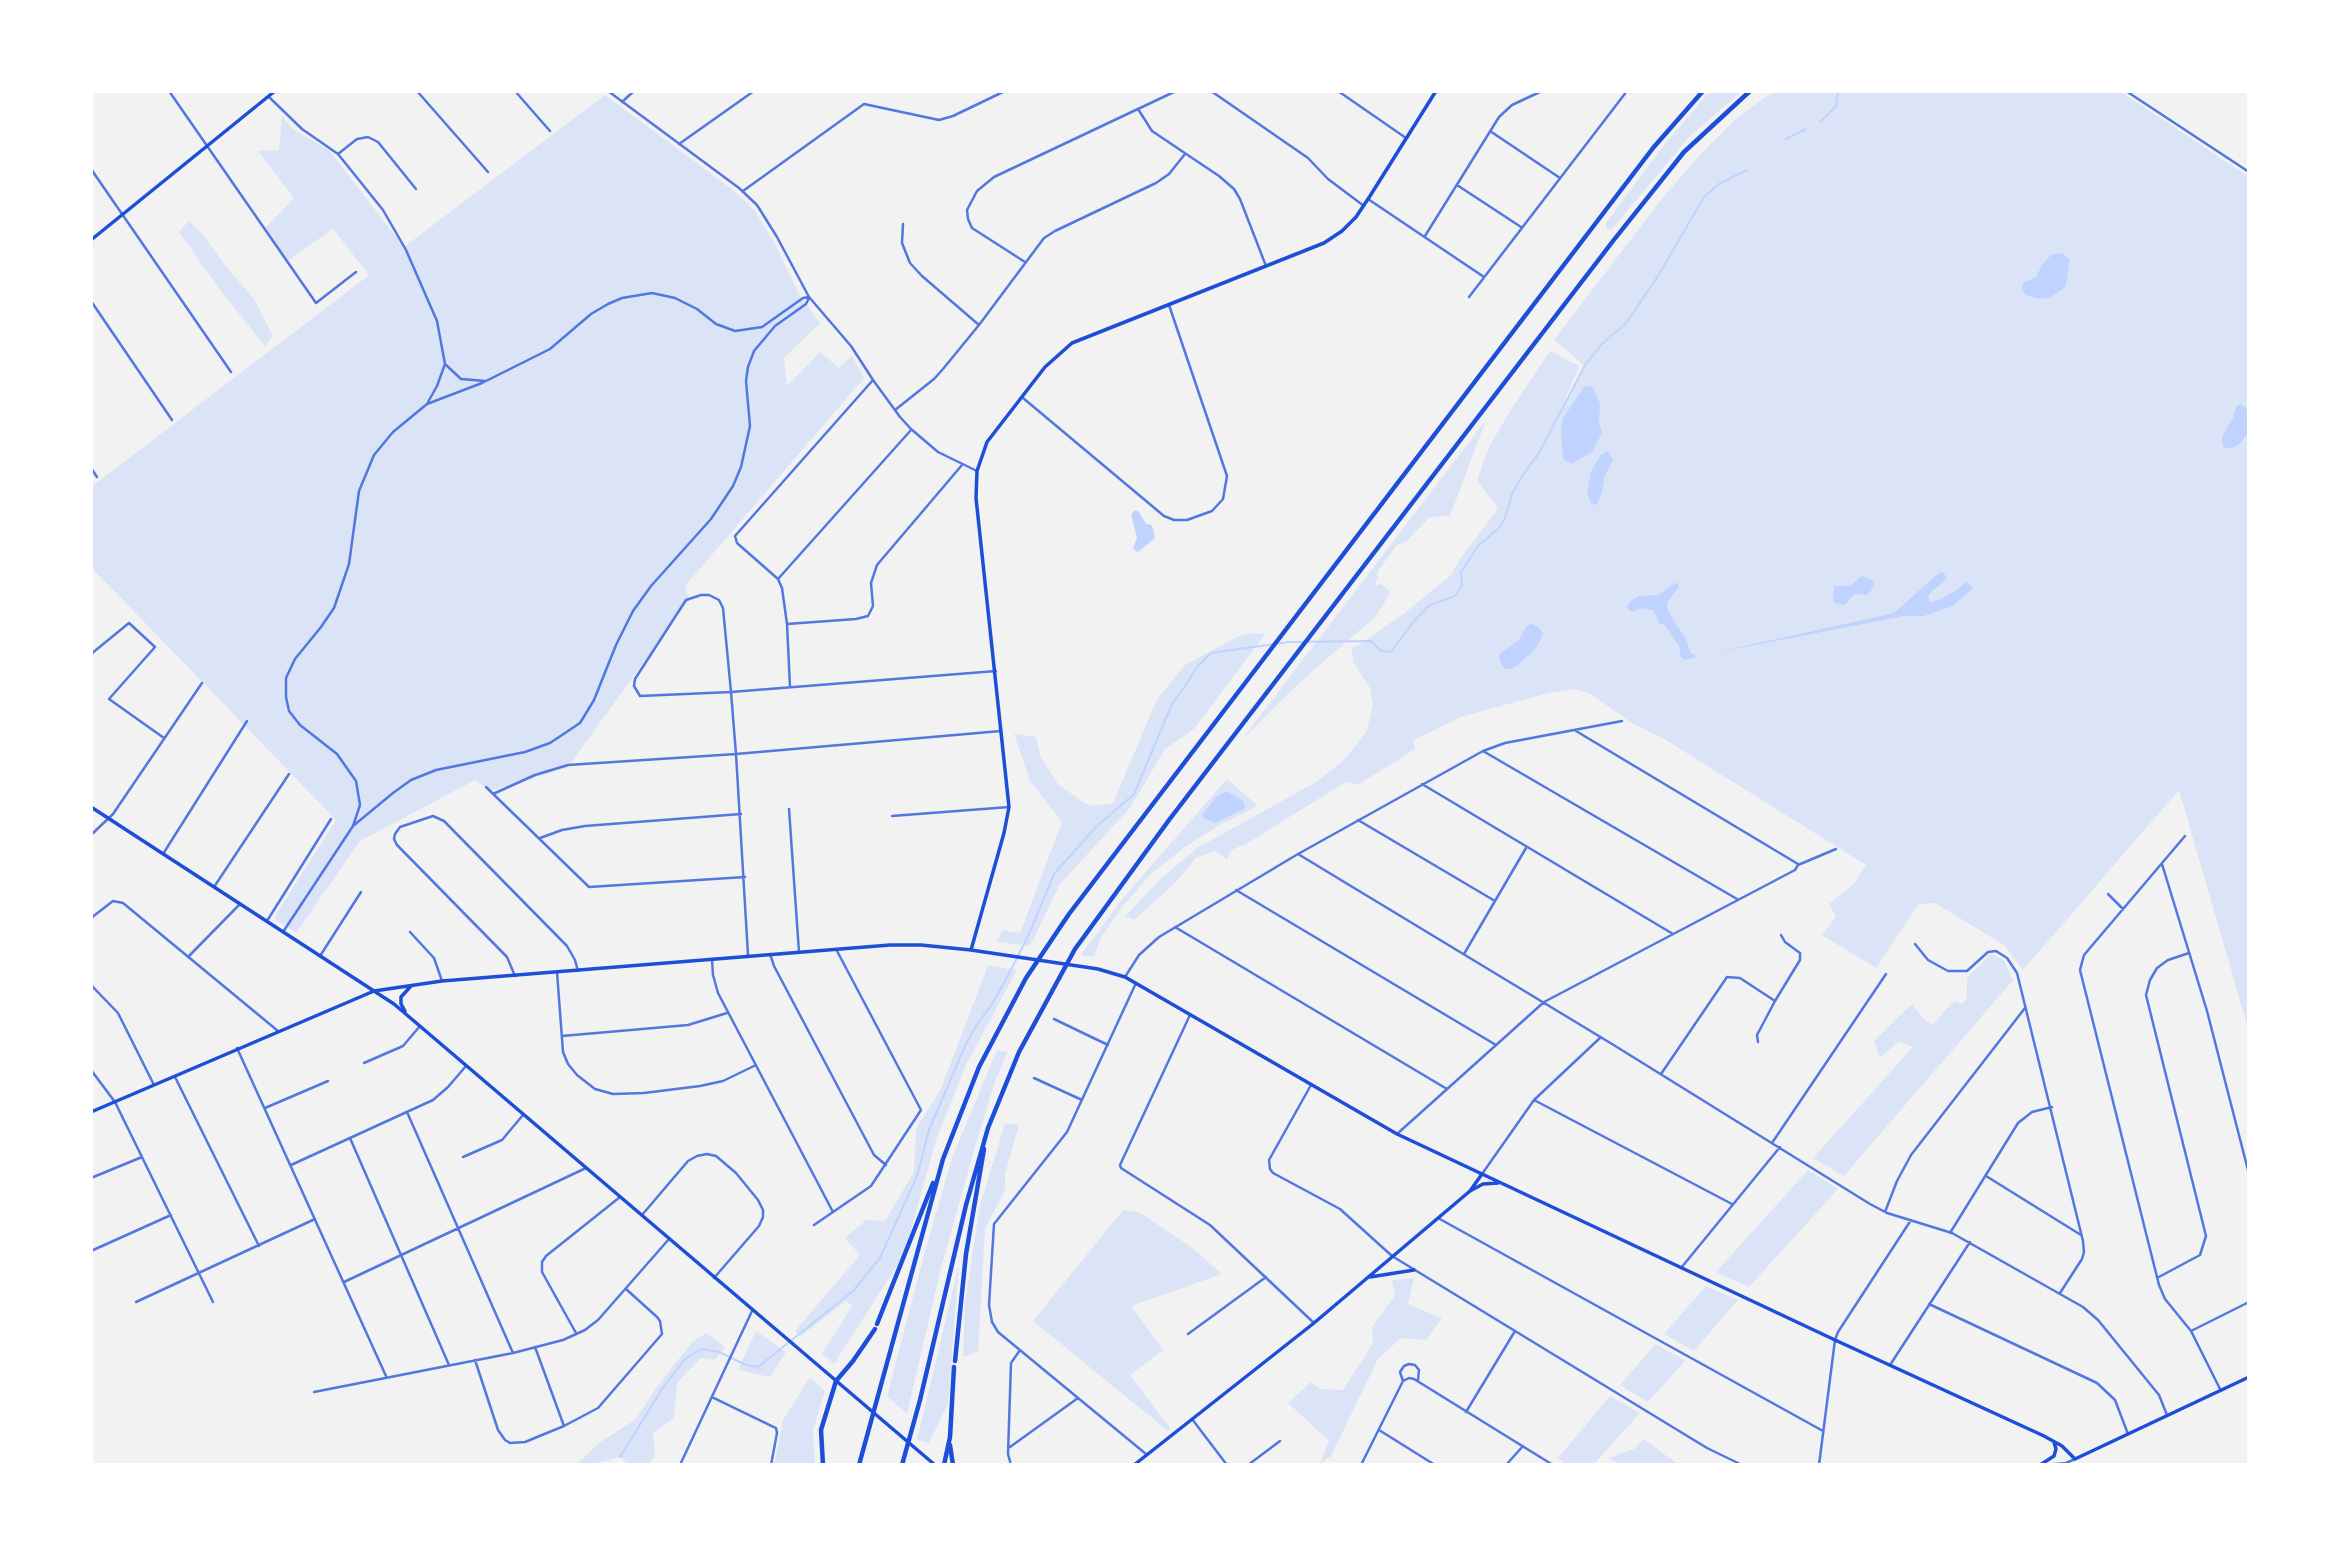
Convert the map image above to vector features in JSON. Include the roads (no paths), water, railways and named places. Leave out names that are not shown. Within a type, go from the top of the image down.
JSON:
[{"type":"highway","points":[[822,1465],[821,1430],[836,1381],[876,1327],[979,1067],[1026,978],[1084,894],[1653,149],[1703,91]]},
{"type":"highway","points":[[902,1465],[966,1205],[988,1128],[1019,1052],[1075,949],[1161,831],[1684,152],[1750,91]]},
{"type":"highway","points":[[944,1465],[950,1437],[954,1364],[966,1254],[988,1128]]},
{"type":"highway","points":[[859,1465],[943,1159]]},
{"type":"highway","points":[[950,1437],[953,1465]]},
{"type":"main road","points":[[91,240],[275,91]]},
{"type":"main road","points":[[971,950],[1009,807],[976,501],[979,461],[992,435],[1053,358],[1072,343],[1324,243],[1342,231],[1364,206],[1436,91]]},
{"type":"main road","points":[[91,807],[408,1015],[935,1465]]},
{"type":"main road","points":[[91,1112],[374,991],[442,981],[905,944],[971,950],[1108,970],[1125,976],[1397,1134],[2053,1440],[2075,1459],[2078,1465]]},
{"type":"main road","points":[[408,1015],[401,1004],[401,998],[411,986]]},
{"type":"main road","points":[[1470,1191],[1482,1174]]},
{"type":"main road","points":[[1134,1465],[1314,1323],[1470,1191],[1483,1184],[1501,1183]]},
{"type":"main road","points":[[1368,1277],[1414,1270]]},
{"type":"main road","points":[[2075,1459],[2249,1377]]},
{"type":"main road","points":[[2042,1465],[2054,1456],[2056,1449],[2053,1440]]},
{"type":"street","points":[[169,91],[316,303],[356,272]]},
{"type":"street","points":[[418,91],[488,172]]},
{"type":"street","points":[[515,91],[550,131]]},
{"type":"street","points":[[608,91],[743,191],[767,219],[809,297],[851,346],[894,410],[938,452],[977,471]]},
{"type":"street","points":[[622,102],[634,91]]},
{"type":"street","points":[[679,144],[754,91]]},
{"type":"street","points":[[743,191],[864,104],[939,120],[1005,91]]},
{"type":"street","points":[[1025,262],[972,228],[967,214],[974,195],[994,177],[1176,91]]},
{"type":"street","points":[[1211,91],[1308,158],[1328,178],[1364,206]]},
{"type":"street","points":[[1338,91],[1406,138]]},
{"type":"street","points":[[1425,236],[1499,117],[1512,105],[1542,91]]},
{"type":"street","points":[[1469,297],[1627,91]]},
{"type":"street","points":[[2126,91],[2249,172]]},
{"type":"street","points":[[269,97],[302,130],[338,154],[383,210],[406,250],[437,321],[445,364],[438,386],[427,404]]},
{"type":"street","points":[[1138,109],[1152,131],[1234,188],[1266,266]]},
{"type":"street","points":[[1489,131],[1560,178]]},
{"type":"street","points":[[338,154],[357,139],[368,137],[378,142],[416,190]]},
{"type":"street","points":[[894,410],[934,379],[1044,239],[1055,231],[1156,183],[1169,174],[1185,153]]},
{"type":"street","points":[[91,169],[231,372]]},
{"type":"street","points":[[1457,184],[1521,227]]},
{"type":"street","points":[[1368,200],[1484,277]]},
{"type":"street","points":[[904,224],[902,243],[910,263],[979,325]]},
{"type":"street","points":[[283,932],[353,826],[360,805],[356,781],[337,754],[300,725],[289,711],[286,678],[295,659],[334,607],[349,564],[359,491],[374,455],[393,432],[427,404],[485,381],[550,349],[592,314],[622,298],[652,293],[675,298],[697,309],[716,324],[735,331],[762,327],[803,298],[809,297]]},
{"type":"street","points":[[353,826],[411,780],[436,770],[525,752],[550,743],[580,723],[594,700],[633,611],[650,586],[711,519],[733,486],[741,467],[750,426],[746,381],[748,367],[763,338],[806,303],[809,297]]},
{"type":"street","points":[[91,301],[172,420]]},
{"type":"street","points":[[1021,397],[1164,516],[1179,521],[1212,511],[1223,499],[1227,476],[1169,305]]},
{"type":"street","points":[[445,364],[461,379],[485,381]]},
{"type":"street","points":[[790,687],[782,588],[778,579],[737,543],[735,536],[873,380]]},
{"type":"street","points":[[778,579],[911,429]]},
{"type":"street","points":[[787,624],[868,616],[872,609],[871,583],[877,565],[962,466]]},
{"type":"street","points":[[91,468],[97,477]]},
{"type":"street","points":[[748,955],[741,814],[731,692],[723,608],[715,597],[701,595],[686,600],[636,678],[634,686],[640,696],[731,692],[996,671]]},
{"type":"street","points":[[91,654],[130,623],[155,647],[109,699],[164,738]]},
{"type":"street","points":[[91,835],[109,819],[202,683]]},
{"type":"street","points":[[163,854],[247,720]]},
{"type":"street","points":[[1125,976],[1149,945],[1175,927],[1357,820],[1483,751],[1505,743],[1622,721]]},
{"type":"street","points":[[493,794],[536,775],[568,765],[736,754],[1002,731]]},
{"type":"street","points":[[1576,731],[1795,860],[1798,865]]},
{"type":"street","points":[[1483,751],[1737,899]]},
{"type":"street","points":[[215,887],[289,774]]},
{"type":"street","points":[[1422,784],[1673,933]]},
{"type":"street","points":[[486,787],[589,887],[744,877]]},
{"type":"street","points":[[892,816],[1009,807]]},
{"type":"street","points":[[789,809],[799,953]]},
{"type":"street","points":[[539,839],[562,830],[584,826],[741,814]]},
{"type":"street","points":[[515,976],[507,957],[397,845],[394,839],[397,830],[429,817],[436,816],[444,821],[567,946],[578,971]]},
{"type":"street","points":[[267,921],[331,819]]},
{"type":"street","points":[[1357,820],[1495,901]]},
{"type":"street","points":[[2185,836],[2084,955],[2080,970],[2157,1278],[2165,1299],[2190,1331],[2221,1391]]},
{"type":"street","points":[[1464,954],[1526,847]]},
{"type":"street","points":[[1397,1134],[1544,1002],[1795,870],[1798,865],[1836,849]]},
{"type":"street","points":[[1298,854],[1885,1212],[1970,1242],[2083,1307],[2098,1321],[2159,1395],[2167,1416]]},
{"type":"street","points":[[2162,863],[2207,1011],[2249,1174]]},
{"type":"street","points":[[1236,890],[1496,1045]]},
{"type":"street","points":[[320,956],[362,892]]},
{"type":"street","points":[[2108,894],[2123,909]]},
{"type":"street","points":[[91,918],[113,901],[118,901],[278,1031]]},
{"type":"street","points":[[188,957],[240,904]]},
{"type":"street","points":[[1175,927],[1447,1089]]},
{"type":"street","points":[[410,932],[434,958],[442,981]]},
{"type":"street","points":[[1758,1042],[1757,1035],[1800,960],[1797,950],[1785,942],[1781,935]]},
{"type":"street","points":[[1915,944],[1928,960],[1953,972],[1971,969],[1988,952],[1996,951],[2007,958],[2017,973],[2082,1236],[2082,1259],[2060,1293]]},
{"type":"street","points":[[814,1225],[871,1186],[921,1110],[836,949]]},
{"type":"street","points":[[2157,1278],[2200,1255],[2206,1236],[2146,995],[2157,968],[2168,960],[2189,953]]},
{"type":"street","points":[[770,954],[780,978],[874,1155],[886,1166]]},
{"type":"street","points":[[712,959],[715,984],[833,1212]]},
{"type":"street","points":[[557,972],[563,1052],[577,1075],[595,1089],[613,1094],[700,1086],[723,1081],[756,1065]]},
{"type":"street","points":[[1772,1143],[1886,974]]},
{"type":"street","points":[[1661,1074],[1727,977],[1740,978],[1775,1001]]},
{"type":"street","points":[[1136,983],[1067,1132],[994,1224],[989,1314],[998,1332],[1147,1455]]},
{"type":"street","points":[[91,985],[118,1013],[154,1085]]},
{"type":"street","points":[[1885,1212],[1911,1155],[2025,1008]]},
{"type":"street","points":[[562,1035],[688,1025],[729,1012]]},
{"type":"street","points":[[1190,1014],[1120,1165],[1210,1225],[1314,1323]]},
{"type":"street","points":[[1054,1019],[1108,1045]]},
{"type":"street","points":[[364,1063],[403,1046],[420,1026]]},
{"type":"street","points":[[1482,1174],[1534,1100],[1601,1037]]},
{"type":"street","points":[[237,1048],[386,1377]]},
{"type":"street","points":[[291,1165],[440,1094],[466,1066]]},
{"type":"street","points":[[91,1070],[115,1102],[213,1303]]},
{"type":"street","points":[[175,1076],[259,1246]]},
{"type":"street","points":[[1034,1078],[1082,1100]]},
{"type":"street","points":[[265,1108],[328,1081]]},
{"type":"street","points":[[1311,1085],[1269,1160],[1270,1169],[1279,1178],[1340,1209],[1392,1256],[1414,1270],[1707,1448],[1742,1465]]},
{"type":"street","points":[[1534,1100],[1732,1204]]},
{"type":"street","points":[[1950,1233],[2025,1116],[2052,1107]]},
{"type":"street","points":[[407,1112],[513,1353]]},
{"type":"street","points":[[463,1157],[502,1140],[523,1115]]},
{"type":"street","points":[[350,1138],[449,1365]]},
{"type":"street","points":[[1681,1268],[1780,1147]]},
{"type":"street","points":[[642,1215],[688,1161],[697,1156],[716,1156],[736,1173],[758,1200],[763,1217],[759,1226],[714,1278]]},
{"type":"street","points":[[91,1178],[142,1157]]},
{"type":"street","points":[[344,1282],[586,1168]]},
{"type":"street","points":[[1986,1176],[2082,1236]]},
{"type":"street","points":[[577,1334],[542,1272],[542,1262],[620,1197]]},
{"type":"street","points":[[91,1251],[171,1214]]},
{"type":"street","points":[[1438,1218],[1823,1431]]},
{"type":"street","points":[[136,1302],[315,1219]]},
{"type":"street","points":[[1818,1465],[1838,1332],[1911,1220]]},
{"type":"street","points":[[314,1392],[513,1353],[577,1334],[598,1320],[669,1239]]},
{"type":"street","points":[[1890,1365],[1970,1242]]},
{"type":"street","points":[[1188,1334],[1266,1277]]},
{"type":"street","points":[[475,1360],[498,1430],[505,1440],[525,1442],[564,1426],[598,1408],[662,1334],[657,1317],[626,1289]]},
{"type":"street","points":[[2190,1331],[2249,1301]]},
{"type":"street","points":[[1929,1304],[2097,1383],[2115,1400],[2128,1434]]},
{"type":"street","points":[[680,1465],[752,1311]]},
{"type":"street","points":[[1466,1412],[1515,1331]]},
{"type":"street","points":[[535,1347],[564,1426]]},
{"type":"street","points":[[1011,1465],[1008,1448],[1011,1363],[1020,1350]]},
{"type":"street","points":[[1403,1381],[1400,1372],[1409,1364],[1415,1365],[1419,1370],[1418,1381]]},
{"type":"street","points":[[1361,1465],[1403,1381],[1409,1378],[1553,1465]]},
{"type":"street","points":[[712,1397],[776,1429],[778,1433],[771,1465]]},
{"type":"street","points":[[1008,1448],[1078,1398]]},
{"type":"street","points":[[1192,1419],[1227,1465]]},
{"type":"street","points":[[1378,1430],[1435,1465]]},
{"type":"street","points":[[1248,1465],[1280,1441]]},
{"type":"street","points":[[1506,1465],[1523,1446]]},
{"type":"street","points":[[2042,1465],[2066,1463],[2075,1459]]},
{"type":"water","points":[[2062,253],[2070,260],[2063,289],[2049,298],[2039,299],[2026,295],[2022,289],[2023,283],[2036,277],[2052,254]]},
{"type":"water","points":[[1591,386],[1600,404],[1599,423],[1602,433],[1592,452],[1572,464],[1563,459],[1563,418],[1584,387]]},
{"type":"water","points":[[2240,404],[2246,407],[2249,433],[2237,446],[2228,449],[2223,446],[2222,437]]},
{"type":"water","points":[[1607,451],[1613,460],[1605,475],[1597,504],[1592,505],[1587,494],[1591,471],[1600,456]]},
{"type":"water","points":[[1135,510],[1146,524],[1152,525],[1155,538],[1138,552],[1133,549],[1137,537],[1131,515]]},
{"type":"water","points":[[1940,572],[1944,573],[1947,579],[1930,593],[1930,602],[1954,592],[1967,581],[1973,588],[1953,606],[1924,616],[1904,616],[1709,654],[1894,613]]},
{"type":"water","points":[[1862,576],[1872,580],[1874,585],[1867,595],[1854,594],[1845,605],[1835,603],[1834,586],[1850,586]]},
{"type":"water","points":[[1674,583],[1679,587],[1668,601],[1667,608],[1685,637],[1691,653],[1697,657],[1685,660],[1681,657],[1679,646],[1665,625],[1660,624],[1653,610],[1642,608],[1632,612],[1627,608],[1638,596],[1659,595]]},
{"type":"water","points":[[1531,623],[1543,634],[1538,645],[1517,666],[1505,669],[1499,654],[1519,640]]},
{"type":"water","points":[[1227,791],[1242,800],[1244,809],[1215,823],[1205,819],[1202,815],[1216,797]]},
{"type":"waterway","points":[[1820,122],[1836,106],[1838,91]]},
{"type":"waterway","points":[[1786,139],[1806,129]]},
{"type":"waterway","points":[[620,1457],[664,1386],[686,1358],[702,1349],[719,1352],[746,1365],[758,1367],[853,1291],[880,1258],[917,1176],[929,1130],[965,1046],[1013,966],[1054,874],[1096,827],[1134,794],[1172,704],[1196,668],[1211,653],[1289,642],[1371,641],[1380,650],[1391,652],[1413,622],[1430,605],[1455,596],[1462,586],[1461,572],[1478,546],[1499,528],[1505,518],[1512,494],[1539,453],[1585,365],[1601,345],[1627,322],[1658,276],[1704,197],[1719,184],[1747,170]]}]
